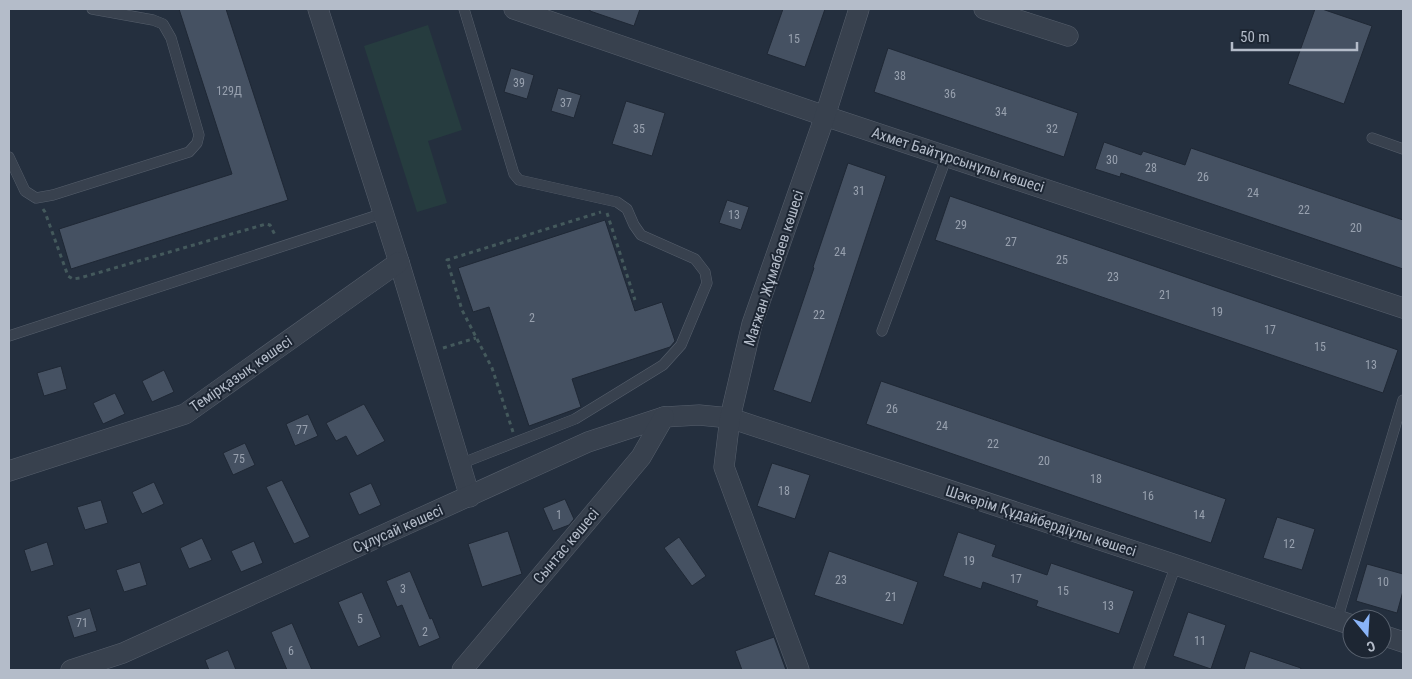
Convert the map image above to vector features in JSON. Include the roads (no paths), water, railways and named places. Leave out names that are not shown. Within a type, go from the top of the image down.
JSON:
[{"type":"street","points":[[318,9],[384,213],[470,497]]},
{"type":"street","name":"Ахмет Байтұрсынұлы көшесі","points":[[514,9],[825,116],[1403,308]]},
{"type":"street","name":"Мағжан Жұмабаев көшесі","points":[[799,670],[724,467],[730,418],[752,324],[825,116],[858,9]]},
{"type":"street","points":[[984,9],[1068,36]]},
{"type":"street","name":"Темірқазық көшесі","points":[[9,471],[185,414],[399,262]]},
{"type":"street","name":"Сұлусай көшесі","points":[[71,670],[122,653],[588,442],[664,417],[698,415],[730,418]]},
{"type":"street","name":"Сынтас көшесі","points":[[462,670],[641,457],[664,417]]},
{"type":"street","name":"Шәкәрім Құдайбердіұлы көшесі","points":[[730,418],[1342,621]]},
{"type":"lane","points":[[9,157],[25,191],[36,198],[54,195],[189,152],[197,143],[199,135],[171,38],[163,24],[153,20],[92,9]]},
{"type":"lane","points":[[460,464],[575,419],[663,365],[681,346],[707,282],[705,272],[695,259],[641,235],[626,209],[617,202],[520,180],[514,174],[464,9]]},
{"type":"lane","points":[[1372,138],[1403,149]]},
{"type":"lane","points":[[882,331],[948,156]]},
{"type":"lane","points":[[9,336],[384,213]]},
{"type":"lane","points":[[1348,609],[1403,400]]},
{"type":"lane","points":[[1138,670],[1176,565]]}]
